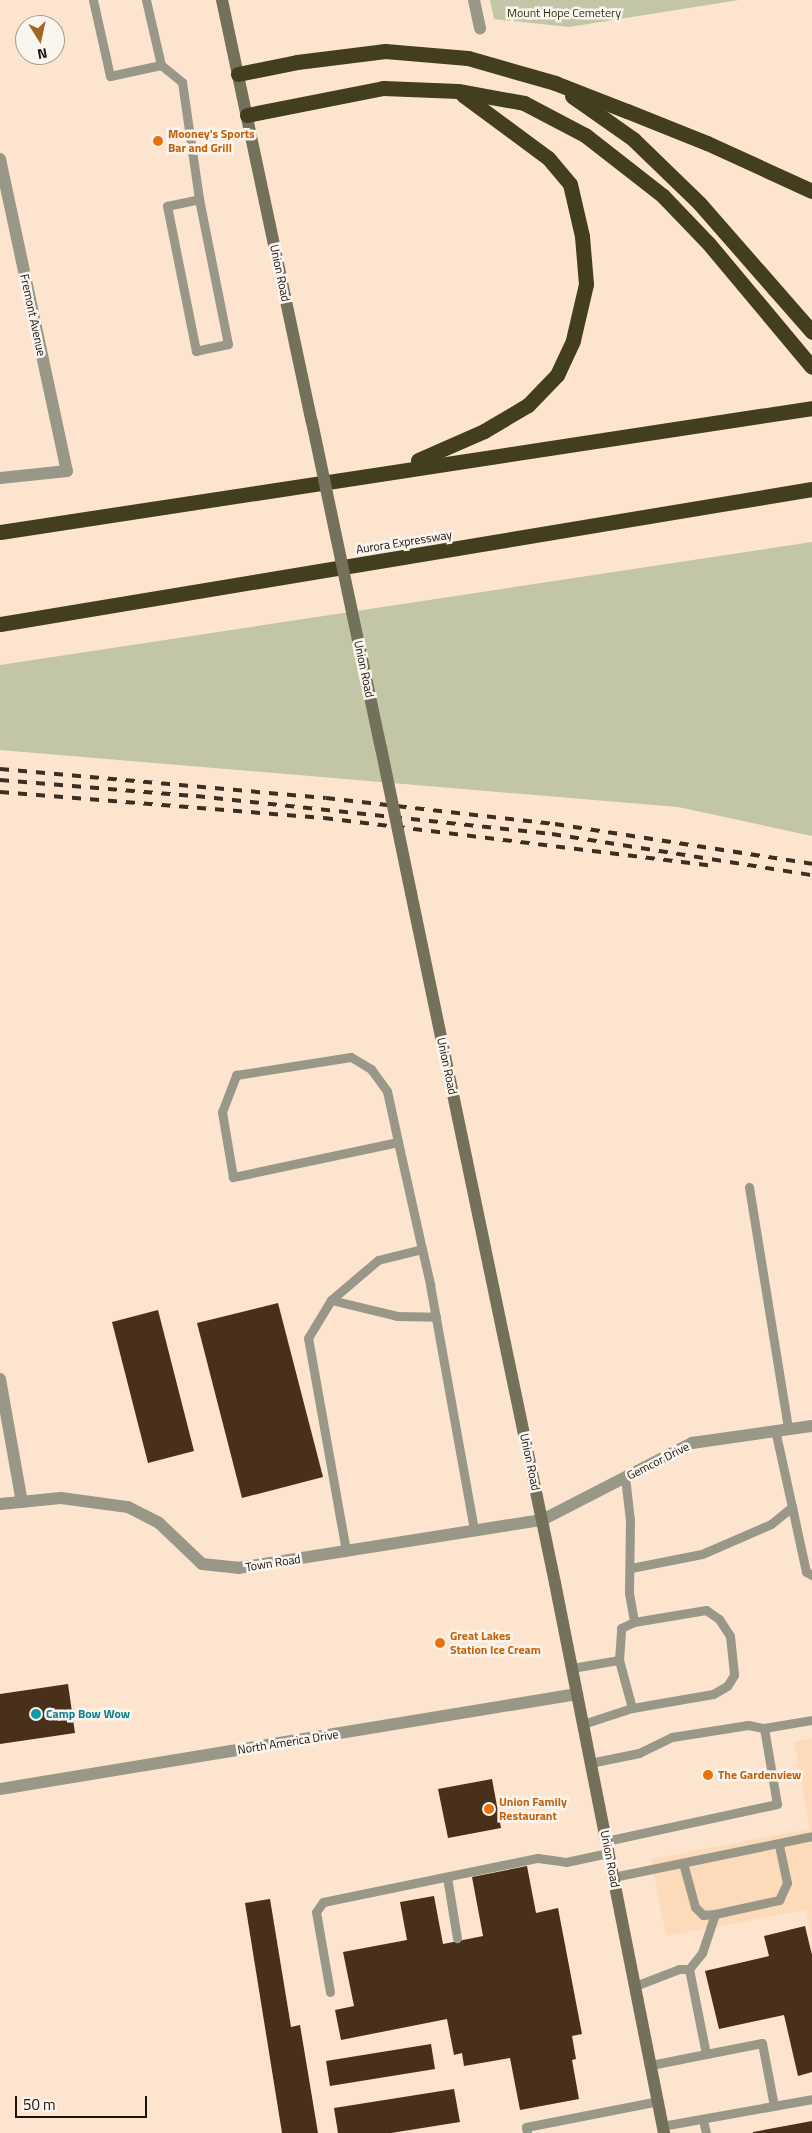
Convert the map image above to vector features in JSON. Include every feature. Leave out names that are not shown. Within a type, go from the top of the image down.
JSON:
[{"type":"highway","points":[[238,74],[297,62],[385,51],[468,58],[554,84],[707,142],[812,191]]},
{"type":"highway","points":[[554,84],[633,139],[693,198],[812,332]]},
{"type":"highway","points":[[247,115],[383,88],[458,91],[524,103],[585,135],[663,196],[709,244],[812,367]]},
{"type":"highway","points":[[400,468],[484,431],[528,405],[557,375],[573,340],[586,284],[582,236],[570,184],[548,158],[495,115],[458,91]]},
{"type":"highway","points":[[0,532],[400,468],[812,408]]},
{"type":"highway","name":"Aurora Expressway","points":[[0,624],[812,488]]},
{"type":"main road","name":"Union Road","points":[[222,0],[542,1520],[663,2130]]},
{"type":"street","points":[[474,0],[480,28]]},
{"type":"street","name":"Fremont Avenue","points":[[0,159],[67,471],[0,478]]},
{"type":"street","points":[[0,1380],[22,1502]]},
{"type":"street","name":"Gemcor Drive","points":[[542,1520],[692,1443],[812,1426]]},
{"type":"street","name":"Town Road","points":[[0,1504],[61,1498],[128,1507],[160,1523],[202,1564],[238,1568],[542,1520]]},
{"type":"street","name":"North America Drive","points":[[0,1790],[577,1694]]},
{"type":"lane","points":[[93,0],[110,76],[161,65]]},
{"type":"lane","points":[[146,0],[161,65],[182,82],[199,199],[228,344],[196,350],[167,206],[199,199]]},
{"type":"lane","points":[[398,1142],[232,1177],[222,1112],[236,1075],[351,1057],[371,1069],[387,1091],[436,1317],[474,1530]]},
{"type":"lane","points":[[749,1187],[792,1507],[806,1572],[812,1575]]},
{"type":"lane","points":[[346,1551],[308,1338],[331,1300],[378,1260],[422,1249]]},
{"type":"lane","points":[[331,1300],[397,1316],[436,1317]]},
{"type":"lane","points":[[625,1477],[631,1568],[629,1592],[634,1622]]},
{"type":"lane","points":[[631,1568],[702,1554],[771,1524],[792,1507]]},
{"type":"lane","points":[[583,1724],[632,1708],[713,1694],[727,1686],[734,1675],[730,1636],[719,1619],[706,1610],[634,1622],[621,1628],[619,1660],[632,1708]]},
{"type":"lane","points":[[572,1668],[619,1660]]},
{"type":"lane","points":[[590,1763],[639,1753],[672,1737],[748,1725],[764,1728],[812,1720]]},
{"type":"lane","points":[[330,1992],[316,1912],[323,1902],[538,1858],[566,1862],[607,1847],[777,1804],[764,1728]]},
{"type":"lane","points":[[613,1877],[812,1836]]},
{"type":"lane","points":[[683,1863],[695,1907],[703,1914],[715,1914],[779,1900],[784,1894],[787,1883],[779,1844]]},
{"type":"lane","points":[[447,1877],[457,1938]]},
{"type":"lane","points":[[706,2054],[689,1969],[702,1952],[715,1914]]},
{"type":"lane","points":[[635,1986],[679,1969],[689,1969]]},
{"type":"lane","points":[[651,2065],[762,2043],[774,2106]]},
{"type":"lane","points":[[663,2130],[703,2120],[812,2099]]},
{"type":"lane","points":[[527,2133],[526,2127],[658,2101]]},
{"type":"lane","points":[[703,2120],[706,2133]]},
{"type":"shaded area","points":[[812,1738],[812,1943],[806,1910],[666,1936],[651,1859],[810,1829],[794,1742]]},
{"type":"green space","name":"Mount Hope Cemetery","points":[[490,0],[739,0],[569,27],[494,19]]},
{"type":"green space","points":[[812,542],[812,836],[678,807],[0,750],[0,665]]},
{"type":"building","points":[[278,1303],[323,1477],[242,1498],[197,1323]]},
{"type":"building","points":[[158,1310],[194,1451],[148,1463],[112,1322]]},
{"type":"building","name":"Camp Bow Wow","points":[[68,1684],[75,1733],[0,1744],[0,1694]]},
{"type":"building","points":[[492,1779],[501,1828],[448,1838],[438,1789]]},
{"type":"building","points":[[527,1866],[536,1913],[558,1908],[582,2034],[572,2036],[576,2059],[572,2060],[579,2099],[520,2110],[510,2058],[464,2066],[462,2053],[454,2055],[447,2019],[341,2040],[335,2010],[354,2006],[343,1952],[407,1940],[400,1902],[434,1896],[443,1944],[483,1936],[472,1877]]},
{"type":"building","points":[[270,1899],[291,2027],[300,2025],[318,2133],[282,2133],[245,1903]]},
{"type":"building","points":[[805,1926],[812,1955],[812,2072],[798,2076],[784,2015],[719,2029],[705,1971],[769,1956],[764,1936]]},
{"type":"building","points":[[431,2044],[435,2069],[330,2086],[326,2061]]},
{"type":"building","points":[[454,2089],[460,2122],[391,2133],[338,2133],[334,2108]]},
{"type":"building","points":[[812,2121],[812,2133],[753,2133],[753,2132]]},
{"type":"railway","points":[[0,769],[326,798],[555,824],[812,864]]},
{"type":"railway","points":[[0,780],[196,796],[552,834],[812,875]]},
{"type":"railway","points":[[0,792],[324,818],[708,865]]},
{"type":"place","name":"Mooney's Sports Bar and Grill","points":[[158,141]]},
{"type":"place","name":"Great Lakes Station Ice Cream","points":[[440,1643]]},
{"type":"place","name":"Camp Bow Wow","points":[[36,1714]]},
{"type":"place","name":"The Gardenview","points":[[708,1775]]},
{"type":"place","name":"Union Family Restaurant","points":[[489,1809]]}]
